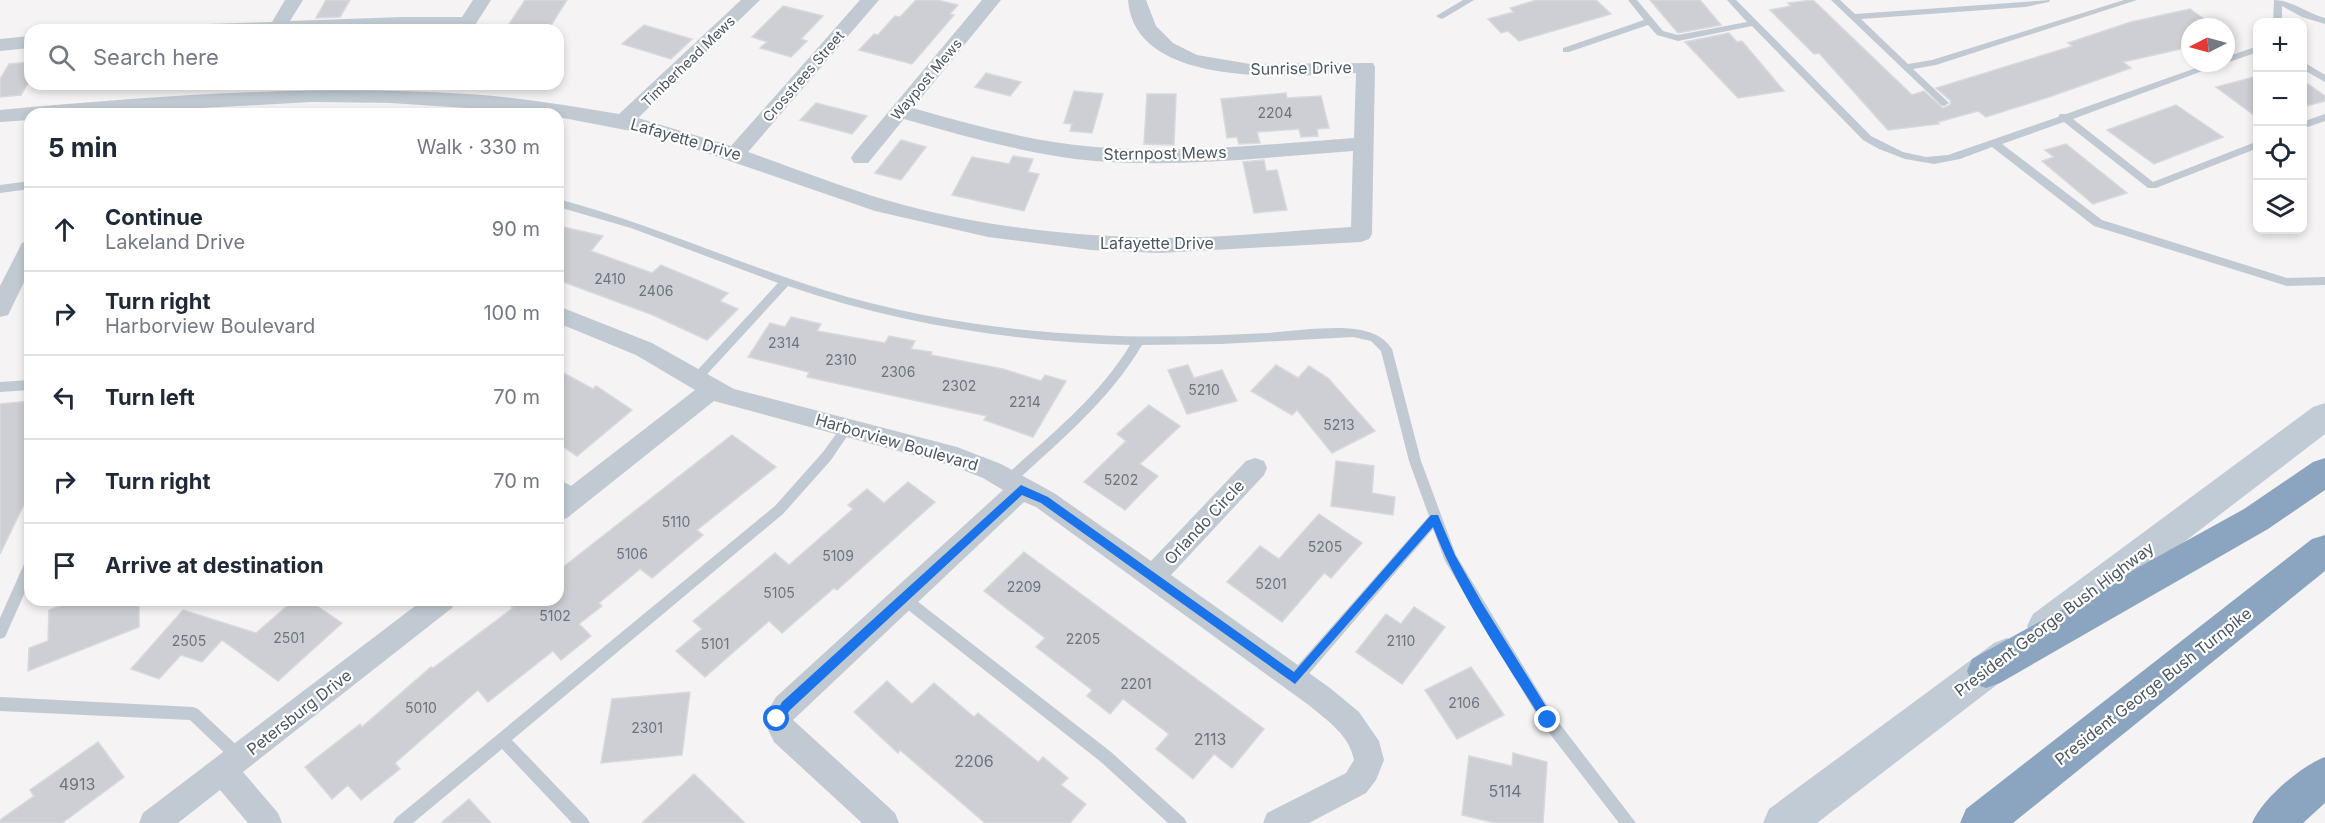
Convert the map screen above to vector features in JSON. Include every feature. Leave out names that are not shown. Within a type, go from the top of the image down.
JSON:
[{"type":"highway","points":[[1986,671],[2256,519],[2325,472]]},
{"type":"highway","name":"President George Bush Turnpike","points":[[1981,823],[2325,550]]},
{"type":"highway","points":[[2273,823],[2325,776]]},
{"type":"street","points":[[279,24],[294,0]]},
{"type":"street","points":[[466,24],[482,0]]},
{"type":"street","name":"Timberhead Mews","points":[[624,122],[751,0]]},
{"type":"street","name":"Crosstrees Street","points":[[736,153],[870,0]]},
{"type":"street","name":"Waypost Mews","points":[[861,158],[992,0]]},
{"type":"street","name":"Sunrise Drive","points":[[1137,0],[1144,22],[1155,38],[1196,61],[1222,68],[1255,70],[1366,67],[1361,234]]},
{"type":"street","points":[[0,45],[24,43]]},
{"type":"street","name":"Lafayette Drive","points":[[123,108],[238,92],[424,91],[528,108]]},
{"type":"street","name":"Sternpost Mews","points":[[899,111],[968,130],[1094,154],[1192,154],[1364,144]]},
{"type":"street","name":"Lafayette Drive","points":[[564,113],[624,122],[736,153],[841,192],[917,215],[1052,239],[1196,244],[1361,234]]},
{"type":"street","name":"Lafayette Drive","points":[[0,116],[24,115]]},
{"type":"street","points":[[9,296],[24,262]]},
{"type":"street","name":"Harborview Boulevard","points":[[564,316],[644,349],[727,397],[848,426],[957,457],[1045,500],[1295,679],[1349,721],[1365,741],[1369,759],[1366,770],[1356,783],[1278,823]]},
{"type":"street","points":[[568,489],[703,385]]},
{"type":"street","name":"President George Bush Highway","points":[[1784,823],[2325,416]]},
{"type":"street","name":"Orlando Circle","points":[[1153,577],[1255,468]]},
{"type":"street","points":[[884,823],[784,732],[777,719],[786,706],[903,598],[1015,485]]},
{"type":"street","name":"Petersburg Drive","points":[[154,823],[232,765],[427,606]]},
{"type":"street","points":[[232,765],[267,823]]},
{"type":"lane","points":[[1441,16],[1470,0]]},
{"type":"lane","points":[[1632,0],[1660,33],[1678,38],[1754,23]]},
{"type":"lane","points":[[1731,0],[1867,138],[1881,146],[1919,160],[1935,161],[1994,143],[2063,116],[2193,72]]},
{"type":"lane","points":[[1835,0],[1944,103]]},
{"type":"lane","points":[[1852,17],[2025,4],[2046,0]]},
{"type":"lane","points":[[1905,67],[1933,63],[2133,0]]},
{"type":"lane","points":[[2277,18],[2278,0],[2305,15],[2325,21]]},
{"type":"lane","points":[[1566,50],[1650,21]]},
{"type":"lane","points":[[2307,24],[2325,21]]},
{"type":"lane","points":[[2235,57],[2253,51]]},
{"type":"lane","points":[[2307,67],[2325,79]]},
{"type":"lane","points":[[2063,116],[2152,186],[2253,146]]},
{"type":"lane","points":[[2307,124],[2325,117]]},
{"type":"lane","points":[[1994,143],[2098,223],[2287,282],[2325,280]]},
{"type":"lane","points":[[0,189],[24,186]]},
{"type":"lane","points":[[564,205],[640,225],[785,282],[858,304],[981,329],[1076,339],[1139,341],[1353,333],[1375,338],[1386,350],[1415,460],[1434,518],[1450,557],[1548,720],[1622,812],[1628,823]]},
{"type":"lane","points":[[703,385],[785,282]]},
{"type":"lane","points":[[1015,485],[1116,376],[1139,341]]},
{"type":"lane","points":[[0,387],[24,385]]},
{"type":"lane","points":[[401,823],[779,510],[827,456],[848,426]]},
{"type":"lane","points":[[1295,679],[1434,518]]},
{"type":"lane","points":[[0,633],[24,579]]},
{"type":"lane","points":[[903,598],[1106,757],[1179,823]]},
{"type":"lane","points":[[0,704],[193,714],[232,765]]},
{"type":"lane","points":[[503,740],[582,823]]},
{"type":"building","points":[[326,0],[350,0],[340,17],[316,18]]},
{"type":"building","points":[[525,0],[567,0],[552,24],[509,24]]},
{"type":"building","points":[[916,0],[937,0],[958,5],[950,14],[954,15],[912,64],[859,50],[874,34],[878,35],[895,16],[900,17]]},
{"type":"building","points":[[1537,0],[1596,0],[1611,14],[1519,41],[1508,31],[1501,33],[1488,19],[1514,12],[1510,8]]},
{"type":"building","points":[[1650,0],[1700,0],[1721,25],[1678,33]]},
{"type":"building","points":[[1813,0],[1912,95],[1924,91],[1943,108],[1950,105],[1951,101],[1936,88],[2073,46],[2068,43],[2131,22],[2190,9],[2202,18],[2181,18],[2181,49],[2123,62],[2131,68],[1986,117],[1978,111],[1938,122],[1939,124],[1888,130],[1819,53],[1814,54],[1770,10],[1791,6],[1788,3]]},
{"type":"building","points":[[783,6],[823,16],[801,39],[807,41],[791,57],[760,48],[767,42],[752,37]]},
{"type":"building","points":[[644,25],[692,39],[671,59],[622,44]]},
{"type":"building","points":[[1729,33],[1737,42],[1742,41],[1784,91],[1738,98],[1685,42]]},
{"type":"building","points":[[24,63],[24,90],[21,95],[0,97],[0,79],[9,64]]},
{"type":"building","points":[[986,73],[1021,82],[1010,96],[975,87]]},
{"type":"building","points":[[2253,77],[2253,114],[2216,87]]},
{"type":"building","points":[[2307,83],[2325,96],[2325,101],[2307,106]]},
{"type":"building","points":[[1074,91],[1103,94],[1092,133],[1070,131],[1072,124],[1064,123]]},
{"type":"building","points":[[1286,93],[1287,98],[1321,96],[1329,128],[1317,129],[1318,136],[1301,137],[1299,129],[1257,132],[1260,143],[1239,144],[1237,137],[1227,138],[1221,99]]},
{"type":"building","points":[[1147,94],[1176,94],[1174,145],[1144,144]]},
{"type":"building","points":[[816,103],[867,116],[852,134],[800,120]]},
{"type":"building","points":[[2176,105],[2223,137],[2154,164],[2107,130]]},
{"type":"building","points":[[901,140],[926,147],[901,180],[875,173]]},
{"type":"building","points":[[2066,144],[2127,193],[2093,204],[2042,161],[2054,157],[2045,150]]},
{"type":"building","points":[[1013,156],[1033,159],[1028,172],[1039,174],[1024,211],[952,195],[972,157],[1009,164]]},
{"type":"building","points":[[1264,160],[1266,171],[1277,170],[1287,210],[1254,213],[1243,162]]},
{"type":"building","points":[[564,227],[603,236],[591,251],[652,273],[661,265],[728,293],[720,301],[738,309],[707,340],[653,315],[564,282]]},
{"type":"building","points":[[791,317],[821,324],[817,331],[885,343],[889,336],[915,341],[911,349],[932,352],[931,355],[1003,369],[1041,381],[1045,375],[1066,381],[1033,437],[984,420],[987,416],[807,377],[809,372],[748,357],[770,323],[785,327]]},
{"type":"building","points":[[1188,365],[1194,378],[1222,370],[1237,401],[1187,414],[1168,370]]},
{"type":"building","points":[[1276,365],[1298,378],[1309,366],[1328,378],[1375,431],[1332,453],[1297,410],[1292,415],[1251,391]]},
{"type":"building","points":[[564,373],[593,389],[596,386],[632,410],[577,456],[564,447]]},
{"type":"building","points":[[24,402],[24,504],[0,554],[0,404]]},
{"type":"building","points":[[1149,405],[1180,426],[1140,464],[1158,476],[1125,510],[1084,482],[1126,441],[1117,434]]},
{"type":"building","points":[[732,435],[776,467],[697,530],[703,535],[652,578],[640,569],[599,603],[602,606],[579,624],[591,636],[561,660],[553,651],[488,702],[478,690],[395,763],[400,769],[361,800],[348,785],[332,799],[305,767],[360,724],[362,727],[431,667],[433,668],[513,608],[511,606],[564,606],[564,566]]},
{"type":"building","points":[[1336,461],[1374,466],[1372,493],[1395,497],[1393,515],[1331,506]]},
{"type":"building","points":[[908,482],[935,502],[837,590],[834,588],[782,633],[769,621],[705,677],[676,651],[702,629],[693,621],[775,553],[789,565],[853,509],[848,505],[867,489],[884,503]]},
{"type":"building","points":[[1319,514],[1362,543],[1331,578],[1324,573],[1282,622],[1227,582],[1260,546],[1279,559]]},
{"type":"building","points":[[1024,552],[1264,729],[1232,768],[1214,754],[1193,779],[1156,749],[1169,734],[1123,699],[1110,714],[1087,696],[1092,690],[1036,647],[1045,638],[984,591]]},
{"type":"building","points":[[60,606],[139,606],[139,627],[28,671],[29,648],[48,641],[49,610]]},
{"type":"building","points":[[287,606],[317,606],[342,623],[278,681],[222,640],[202,662],[181,655],[159,679],[131,669],[183,610],[256,633]]},
{"type":"building","points":[[1414,607],[1445,627],[1402,684],[1356,652],[1386,614],[1401,624]]},
{"type":"building","points":[[1471,667],[1504,715],[1457,739],[1425,690]]},
{"type":"building","points":[[887,681],[912,704],[934,683],[974,717],[978,713],[1038,762],[1043,757],[1068,778],[1061,785],[1086,804],[1070,823],[985,823],[900,750],[898,753],[854,712]]},
{"type":"building","points":[[690,692],[682,755],[601,763],[612,699]]},
{"type":"building","points":[[98,742],[124,777],[62,823],[0,823],[0,820],[34,796],[30,790]]},
{"type":"building","points":[[1513,753],[1547,762],[1543,823],[1495,823],[1462,815],[1469,756],[1512,766]]},
{"type":"building","points":[[694,774],[745,823],[642,823]]},
{"type":"building","points":[[469,799],[491,823],[441,823]]},
{"type":"route","points":[[777,719],[786,706],[1021,489],[1045,500],[1084,527],[1295,679],[1434,518],[1450,557],[1478,607],[1548,720]]}]
